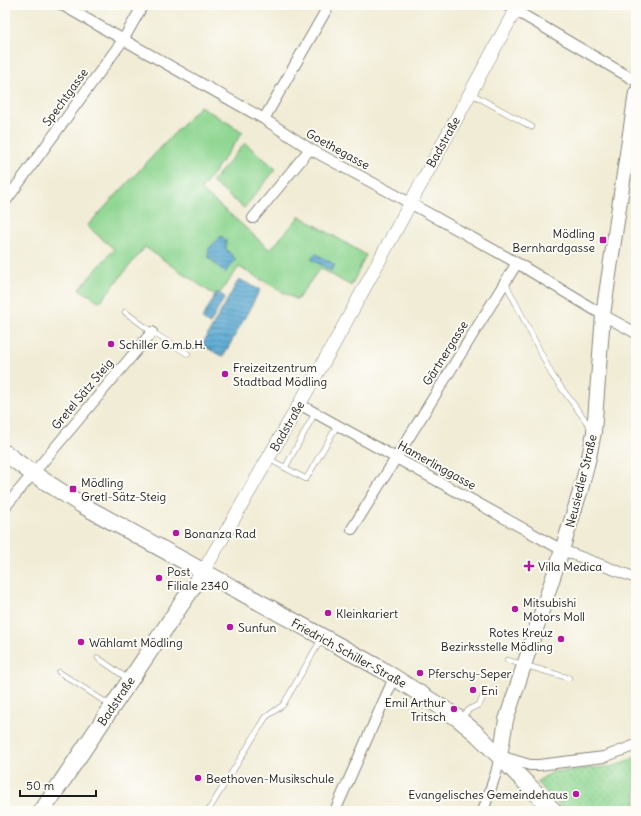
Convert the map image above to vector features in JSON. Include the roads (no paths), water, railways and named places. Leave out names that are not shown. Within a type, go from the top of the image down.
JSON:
[{"type":"main road","name":"Neusiedler Straße","points":[[500,756],[506,720],[581,489],[594,432],[603,315],[636,93]]},
{"type":"main road","name":"Friedrich Schiller-Straße","points":[[5,453],[32,473],[119,526],[394,678],[464,714],[477,734],[554,811]]},
{"type":"main road","name":"Badstraße","points":[[42,811],[203,572]]},
{"type":"street","name":"Goethegasse","points":[[62,5],[264,119],[310,149],[410,202],[517,263],[636,334]]},
{"type":"street","name":"Spechtgasse","points":[[5,202],[123,40],[143,5]]},
{"type":"street","points":[[264,119],[329,5]]},
{"type":"street","points":[[513,7],[636,82]]},
{"type":"street","name":"Badstraße","points":[[203,572],[299,404],[470,93],[513,7]]},
{"type":"street","points":[[253,218],[310,149]]},
{"type":"street","name":"Gärtnergasse","points":[[352,529],[395,457],[517,263]]},
{"type":"street","name":"Gretel Sätz Steig","points":[[5,507],[152,332]]},
{"type":"street","name":"Hamerlinggasse","points":[[299,404],[562,550],[636,578]]},
{"type":"street","points":[[335,811],[394,678]]},
{"type":"street","points":[[500,756],[530,765],[539,765],[604,757],[636,745]]},
{"type":"street","name":"Neusiedler Straße","points":[[483,811],[500,756]]},
{"type":"lane","points":[[470,93],[532,127]]},
{"type":"lane","points":[[505,282],[552,375],[594,432]]},
{"type":"lane","points":[[125,312],[152,332],[188,354]]},
{"type":"lane","points":[[285,468],[316,413]]},
{"type":"lane","points":[[268,458],[306,479],[337,426]]},
{"type":"lane","points":[[208,811],[266,717],[283,705],[322,638]]},
{"type":"lane","points":[[98,658],[131,680]]},
{"type":"lane","points":[[506,660],[543,672],[569,678]]},
{"type":"lane","points":[[59,672],[112,707]]},
{"type":"lane","points":[[464,714],[480,704],[486,688]]},
{"type":"water","points":[[221,236],[226,240],[226,249],[236,259],[225,273],[208,257],[209,248]]},
{"type":"water","points":[[315,253],[335,265],[331,271],[311,259]]},
{"type":"water","points":[[239,279],[260,290],[223,357],[202,345]]},
{"type":"water","points":[[217,292],[225,297],[210,324],[202,319]]},
{"type":"place","name":"Mödling Bernhardgasse","points":[[603,240]]},
{"type":"place","name":"Schiller G.m.b.H.","points":[[111,344]]},
{"type":"place","name":"Freizeitzentrum Stadtbad Mödling","points":[[225,374]]},
{"type":"place","name":"Mödling Gretl-Sätz-Steig","points":[[73,489]]},
{"type":"place","name":"Bonanza Rad","points":[[176,533]]},
{"type":"place","name":"Villa Medica","points":[[529,566]]},
{"type":"place","name":"Post Filiale 2340","points":[[159,578]]},
{"type":"place","name":"Mitsubishi Motors Moll","points":[[515,609]]},
{"type":"place","name":"Kleinkariert","points":[[328,613]]},
{"type":"place","name":"Sunfun","points":[[230,627]]},
{"type":"place","name":"Rotes Kreuz Bezirksstelle Mödling","points":[[561,639]]},
{"type":"place","name":"Wählamt Mödling","points":[[81,642]]},
{"type":"place","name":"Pferschy-Seper","points":[[420,673]]},
{"type":"place","name":"Eni","points":[[473,690]]},
{"type":"place","name":"Emil Arthur Tritsch","points":[[454,709]]},
{"type":"place","name":"Beethoven-Musikschule","points":[[198,778]]},
{"type":"place","name":"Evangelisches Gemeindehaus","points":[[576,794]]}]
